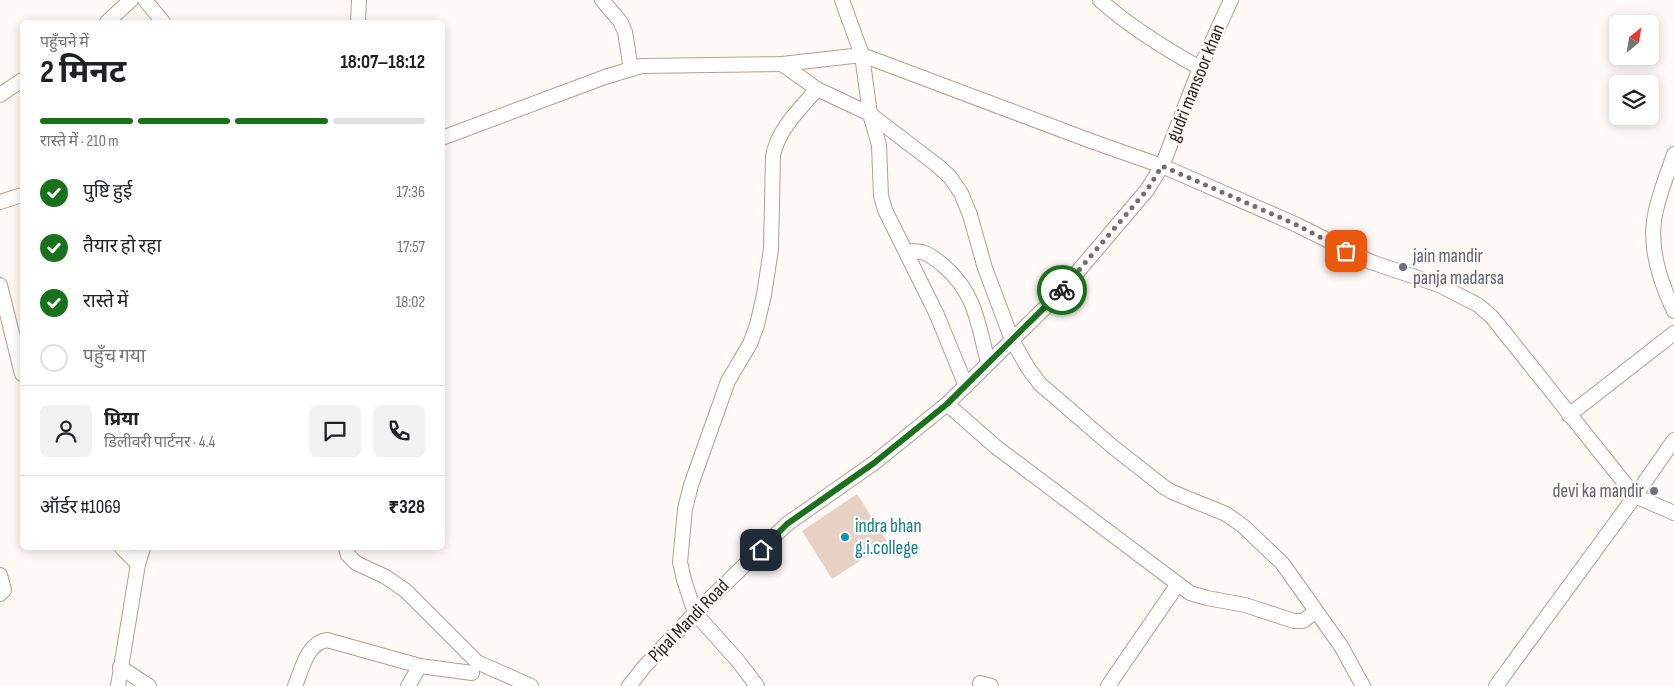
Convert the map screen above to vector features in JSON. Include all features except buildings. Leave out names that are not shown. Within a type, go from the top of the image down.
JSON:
[{"type":"street","points":[[109,20],[131,0]]},
{"type":"street","points":[[145,0],[162,20]]},
{"type":"street","points":[[358,20],[359,0]]},
{"type":"street","points":[[602,0],[620,21],[625,32],[631,69]]},
{"type":"street","points":[[842,0],[862,55],[870,114],[879,145],[881,196],[884,210],[937,315],[966,386]]},
{"type":"street","points":[[1100,0],[1117,15],[1161,46],[1200,68]]},
{"type":"street","name":"gudri mansoor khan","points":[[1162,166],[1200,68],[1231,0]]},
{"type":"street","points":[[445,137],[605,77],[641,66],[782,64],[862,55],[1162,166],[1295,224],[1371,262],[1439,285],[1478,305],[1492,317],[1636,496],[1674,514]]},
{"type":"street","points":[[782,64],[817,89],[870,114],[950,177],[961,193],[970,215],[985,268],[1012,340],[1028,368],[1040,384],[1113,447],[1164,487],[1226,514],[1254,536],[1282,563],[1341,646],[1363,686]]},
{"type":"street","points":[[0,95],[20,81]]},
{"type":"street","points":[[757,686],[695,613],[680,562],[686,509],[691,485],[728,381],[750,344],[757,325],[764,295],[771,249],[773,156],[775,143],[780,133],[817,89]]},
{"type":"street","points":[[1674,154],[1656,209],[1654,223],[1655,259],[1663,289],[1674,311]]},
{"type":"street","name":"Pipal Mandi Road","points":[[629,686],[644,667],[695,613],[787,524],[874,463],[947,404],[966,386],[1058,295],[1147,190],[1162,166]]},
{"type":"street","points":[[0,202],[20,196]]},
{"type":"street","points":[[906,251],[925,254],[935,258],[963,286],[973,304],[988,363]]},
{"type":"street","points":[[0,285],[20,366]]},
{"type":"street","points":[[1569,415],[1674,333]]},
{"type":"street","points":[[947,404],[996,447],[1178,584],[1198,596],[1245,605],[1294,621],[1303,622],[1316,611]]},
{"type":"street","points":[[1496,686],[1636,496],[1674,440]]},
{"type":"street","points":[[124,550],[138,564]]},
{"type":"street","points":[[118,686],[138,564],[142,550]]},
{"type":"street","points":[[347,550],[348,555],[356,563],[386,577],[406,591],[472,674]]},
{"type":"street","points":[[0,575],[4,590],[0,594]]},
{"type":"street","points":[[1108,686],[1178,584]]},
{"type":"street","points":[[295,686],[313,646],[320,641],[327,640],[420,666],[531,686]]},
{"type":"street","points":[[408,686],[420,666]]},
{"type":"street","points":[[120,667],[149,686]]},
{"type":"way so far","points":[[1062,290],[1147,190],[1162,166],[1295,224],[1346,251]]},
{"type":"place","name":"jain mandir panja madarsa","points":[[1403,267]]},
{"type":"place","name":"devi ka mandir","points":[[1654,491]]},
{"type":"place","name":"indra bhan g.i.college","points":[[845,537]]},
{"type":"route","points":[[761,550],[787,524],[874,463],[947,404],[1062,290]]}]
